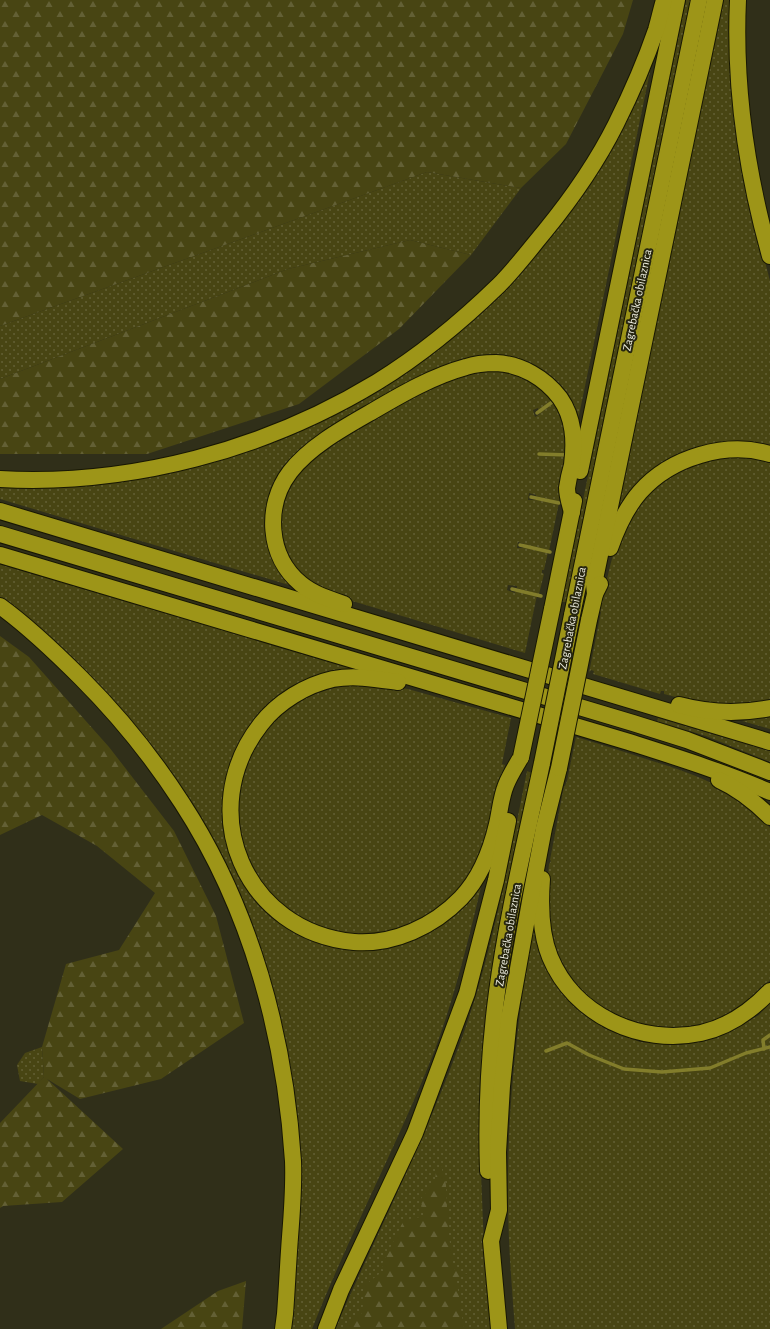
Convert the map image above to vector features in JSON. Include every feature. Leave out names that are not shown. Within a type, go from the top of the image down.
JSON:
[{"type":"highway","points":[[0,479],[33,481],[88,478],[143,470],[193,459],[244,443],[298,423],[341,402],[378,381],[421,352],[465,316],[500,284],[534,245],[564,207],[592,165],[615,126],[634,87],[656,29],[664,0]]},
{"type":"highway","name":"Zagrebačka obilaznica","points":[[326,1329],[341,1290],[415,1133],[467,993],[496,880],[677,0]]},
{"type":"highway","name":"Zagrebačka obilaznica","points":[[499,1329],[491,1241],[487,1152],[488,1084],[497,992],[512,906],[699,0]]},
{"type":"highway","points":[[595,594],[594,584],[715,0]]},
{"type":"highway","points":[[738,0],[737,25],[740,92],[749,160],[761,225],[770,256]]},
{"type":"highway","points":[[383,627],[360,609],[325,597],[309,590],[301,584],[293,577],[280,557],[273,531],[273,513],[277,497],[280,488],[291,471],[317,447],[359,419],[417,387],[465,367],[496,363],[527,371],[552,388],[565,406],[570,416],[574,437],[574,447],[567,490],[572,512]]},
{"type":"highway","points":[[491,1241],[499,1210],[498,1152],[502,1086],[509,1019],[530,896],[544,828],[559,768],[589,620],[595,594],[600,585],[610,547],[619,524],[641,491],[673,467],[701,455],[732,450],[748,450],[770,454]]},
{"type":"highway","points":[[0,512],[770,742]]},
{"type":"highway","points":[[0,534],[632,723],[702,746],[770,772]]},
{"type":"highway","points":[[0,555],[666,753],[743,780],[770,792]]},
{"type":"highway","points":[[0,606],[49,646],[97,694],[140,744],[182,803],[208,847],[242,922],[263,982],[279,1048],[287,1103],[293,1162],[293,1201],[283,1329]]},
{"type":"highway","points":[[472,695],[450,694],[400,682],[378,679],[345,678],[324,682],[304,690],[281,704],[267,717],[249,741],[238,762],[233,780],[230,818],[237,850],[243,866],[261,895],[283,916],[298,926],[332,938],[358,942],[371,942],[397,937],[423,927],[452,907],[462,897],[476,877],[484,863],[493,839],[506,786],[522,756]]},
{"type":"highway","points":[[585,687],[613,686],[682,706],[713,711],[742,712],[770,708]]},
{"type":"highway","points":[[666,753],[684,766],[718,779],[742,793],[761,808],[770,818]]},
{"type":"highway","points":[[544,828],[548,840],[541,890],[544,935],[551,958],[563,979],[579,999],[592,1009],[615,1024],[641,1033],[656,1035],[685,1035],[702,1033],[718,1028],[734,1020],[750,1010],[770,991]]},
{"type":"green space","points":[[0,0],[633,0],[623,34],[566,144],[521,188],[427,172],[0,326]]},
{"type":"green space","points":[[686,0],[691,0],[567,602],[562,602]]},
{"type":"green space","points":[[723,0],[730,0],[751,208],[770,281],[770,446],[737,442],[719,444],[685,453],[655,469],[642,479],[618,507]]},
{"type":"green space","points":[[652,62],[578,420],[570,401],[481,357],[286,466],[275,480],[268,503],[290,584],[289,585],[0,499],[0,486],[76,484],[316,421],[521,270]]},
{"type":"green space","points":[[427,172],[521,188],[471,255],[410,240],[288,269],[0,379],[0,326]]},
{"type":"green space","points":[[410,240],[471,255],[399,329],[299,404],[147,454],[0,454],[0,379],[288,269]]},
{"type":"green space","points":[[490,370],[510,372],[532,381],[553,400],[539,411],[538,408],[533,410],[535,417],[554,401],[566,428],[567,455],[551,454],[567,456],[559,502],[529,493],[528,500],[537,499],[559,503],[549,551],[524,545],[518,542],[517,548],[523,548],[524,546],[548,552],[544,570],[542,570],[542,573],[544,574],[539,594],[517,588],[517,586],[508,585],[507,590],[515,593],[516,590],[537,595],[525,653],[339,597],[305,580],[289,560],[279,530],[282,500],[296,475],[312,458],[334,442],[432,387],[473,372]]},
{"type":"green space","points":[[735,456],[770,460],[770,701],[725,706],[687,700],[664,694],[664,691],[661,691],[660,694],[593,674],[594,671],[591,670],[589,673],[601,612],[599,611],[614,552],[620,536],[637,507],[660,484],[689,467],[717,458]]},
{"type":"green space","points":[[0,562],[354,668],[288,699],[265,708],[252,722],[243,735],[230,764],[223,796],[224,827],[231,856],[245,883],[264,907],[287,926],[315,940],[346,947],[367,949],[388,945],[406,941],[428,933],[441,926],[479,886],[481,887],[466,949],[434,1052],[405,1122],[341,1259],[312,1329],[289,1329],[296,1255],[279,1020],[177,783],[0,599]]},
{"type":"green space","points":[[0,636],[29,657],[109,747],[174,831],[216,916],[244,1023],[161,1079],[80,1099],[47,1079],[123,1149],[62,1202],[3,1206],[0,1208],[0,1123],[44,1077],[42,1047],[66,964],[119,950],[155,893],[97,846],[42,815],[0,835]]},
{"type":"green space","points":[[347,685],[387,686],[408,689],[511,718],[502,764],[505,765],[494,811],[485,841],[472,869],[464,882],[447,901],[427,916],[405,927],[381,933],[357,934],[333,931],[309,922],[287,909],[273,897],[261,882],[245,849],[240,830],[238,812],[239,793],[243,773],[257,743],[266,729],[288,708],[301,700],[315,694]]},
{"type":"green space","points":[[770,716],[770,729],[742,721]]},
{"type":"green space","points":[[658,718],[770,751],[770,762],[706,736],[657,721]]},
{"type":"green space","points":[[576,737],[680,770],[714,784],[745,803],[758,814],[770,828],[770,980],[753,997],[734,1012],[710,1022],[691,1026],[650,1026],[630,1021],[612,1013],[581,989],[568,973],[558,954],[551,933],[547,886],[549,864],[551,861],[564,786],[567,781]]},
{"type":"green space","points":[[527,771],[532,773],[480,1145],[483,1224],[491,1329],[335,1329],[418,1147],[463,1035],[474,1003],[492,938]]},
{"type":"green space","points":[[533,921],[535,935],[542,958],[552,979],[574,1006],[604,1028],[640,1042],[681,1045],[724,1035],[759,1015],[770,1003],[770,1329],[515,1329],[508,1193],[510,1110],[516,1047]]},
{"type":"green space","points":[[42,1047],[44,1077],[38,1084],[20,1081],[17,1065],[25,1053]]},
{"type":"green space","points":[[441,1165],[446,1185],[448,1230],[454,1269],[472,1276],[456,1277],[464,1329],[342,1329],[343,1327],[348,1328],[351,1319],[362,1313],[365,1285],[383,1271],[382,1264],[404,1220],[426,1216],[420,1200],[435,1181],[436,1171]]},
{"type":"green space","points":[[246,1281],[242,1329],[161,1329],[218,1291]]},
{"type":"waterway","points":[[537,413],[555,400]]},
{"type":"waterway","points":[[539,454],[568,455]]},
{"type":"waterway","points":[[531,497],[559,503]]},
{"type":"waterway","points":[[520,545],[550,552]]},
{"type":"waterway","points":[[512,589],[541,596]]},
{"type":"waterway","points":[[764,1049],[763,1040],[770,1035]]},
{"type":"waterway","points":[[546,1051],[567,1043],[589,1055],[624,1069],[662,1072],[710,1068],[746,1053],[770,1047]]}]
